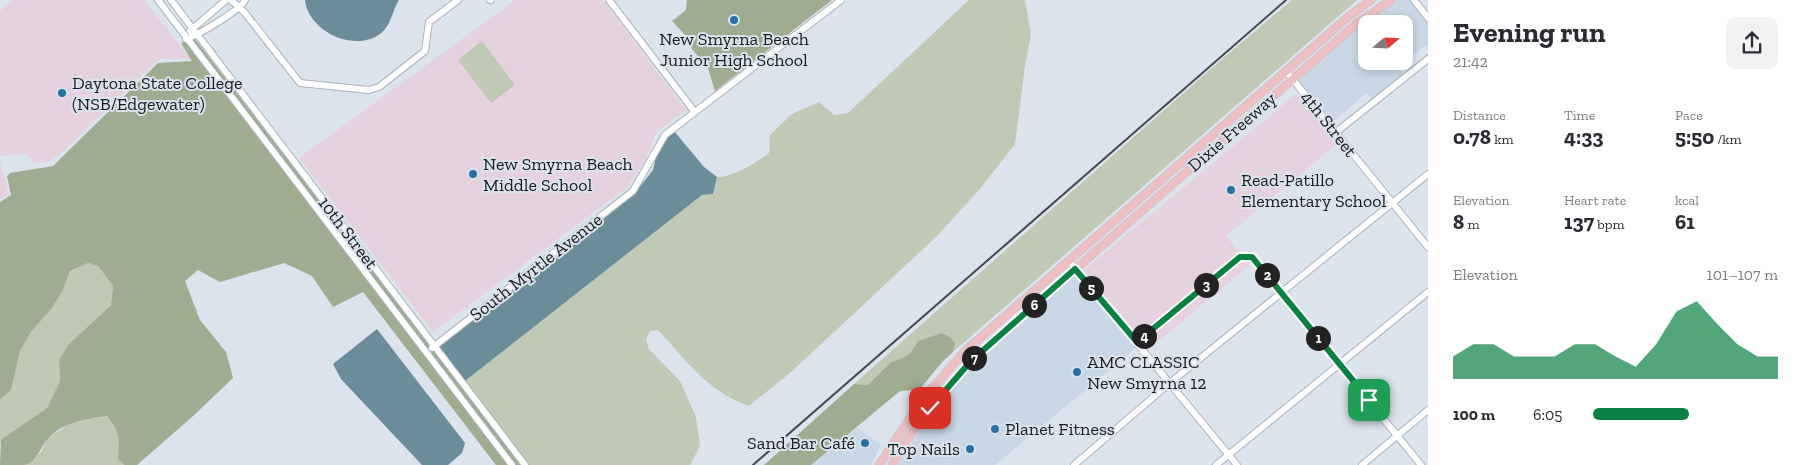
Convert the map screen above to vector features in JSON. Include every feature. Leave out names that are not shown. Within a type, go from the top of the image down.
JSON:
[{"type":"main road","name":"Dixie Freeway","points":[[879,465],[922,400],[951,366],[992,327],[1286,71],[1371,0]]},
{"type":"main road","name":"Dixie Freeway","points":[[892,465],[930,408],[962,370],[1293,79],[1365,17],[1391,0]]},
{"type":"street","name":"10th Street","points":[[158,0],[512,465]]},
{"type":"street","name":"10th Street","points":[[171,0],[525,465]]},
{"type":"street","points":[[186,39],[192,29],[226,0]]},
{"type":"street","points":[[232,0],[245,13],[300,83],[369,90],[379,87],[425,51],[429,22],[458,0]]},
{"type":"street","points":[[186,39],[197,35],[238,8],[245,0]]},
{"type":"street","points":[[609,0],[694,111]]},
{"type":"street","name":"South Myrtle Avenue","points":[[426,353],[633,191],[645,174],[660,141],[694,111],[841,0]]},
{"type":"street","points":[[1414,0],[1428,18]]},
{"type":"street","points":[[214,12],[220,19]]},
{"type":"street","points":[[1335,133],[1428,59]]},
{"type":"street","name":"4th Street","points":[[1286,71],[1428,247]]},
{"type":"street","points":[[1180,164],[1187,172]]},
{"type":"street","points":[[1074,465],[1171,382],[1428,174]]},
{"type":"street","points":[[1137,342],[1240,257],[1252,257],[1421,465]]},
{"type":"street","points":[[1069,261],[1171,382],[1237,465]]},
{"type":"street","points":[[1216,465],[1428,292]]},
{"type":"street","points":[[992,327],[1000,335]]},
{"type":"street","points":[[922,400],[930,408]]},
{"type":"street","points":[[1362,465],[1428,410]]},
{"type":"shaded area","name":"Daytona State College (NSB/Edgewater)","points":[[12,0],[144,0],[191,59],[159,59],[60,154],[47,162],[34,163],[27,154],[0,156],[0,11]]},
{"type":"shaded area","points":[[305,0],[399,0],[384,31],[369,39],[358,41],[334,36],[323,29],[314,21],[308,11]]},
{"type":"shaded area","name":"New Smyrna Beach Middle School","points":[[515,0],[603,0],[686,110],[657,131],[645,160],[626,188],[433,332],[299,158]]},
{"type":"shaded area","points":[[1397,0],[1410,0],[1428,23],[1428,47],[1424,47],[1413,55],[1413,15],[1372,15]]},
{"type":"shaded area","points":[[1358,27],[1358,70],[1400,70],[1404,75],[1372,100],[1366,93],[1332,123],[1298,80]]},
{"type":"shaded area","name":"Read-Patillo Elementary School","points":[[1296,94],[1337,144],[1226,236],[1250,265],[1149,349],[1084,270]]},
{"type":"shaded area","points":[[674,131],[704,167],[717,177],[713,194],[702,195],[465,381],[439,347],[635,193],[653,170],[656,157],[668,137]]},
{"type":"shaded area","points":[[0,162],[9,194],[0,200]]},
{"type":"shaded area","points":[[1075,273],[1137,347],[995,465],[898,465],[932,411],[970,368],[998,340]]},
{"type":"shaded area","points":[[377,329],[465,443],[462,453],[448,465],[422,465],[341,379],[333,364]]},
{"type":"shaded area","points":[[857,428],[881,445],[871,465],[811,465]]},
{"type":"green space","points":[[687,0],[832,0],[715,91],[708,68],[692,49],[685,35],[672,21],[686,10]]},
{"type":"green space","points":[[969,0],[1025,0],[1031,35],[1025,65],[1015,144],[979,190],[936,237],[791,372],[749,406],[734,400],[710,384],[658,330],[650,331],[646,339],[649,349],[680,381],[696,417],[700,446],[690,465],[529,465],[465,381],[702,195],[713,194],[717,177],[737,172],[769,153],[770,135],[792,114],[819,102],[834,115],[848,113]]},
{"type":"green space","points":[[1292,0],[1357,0],[953,352],[955,343],[940,333],[918,341],[912,351],[905,357],[891,362],[868,385],[854,384],[1221,60]]},
{"type":"green space","points":[[195,39],[431,346],[427,349],[191,40]]},
{"type":"green space","points":[[482,41],[515,85],[491,103],[458,60]]},
{"type":"green space","points":[[185,42],[508,465],[496,465],[363,292],[333,307],[312,276],[284,263],[220,282],[198,270],[185,281],[200,320],[226,352],[233,378],[137,465],[124,465],[118,459],[117,432],[107,416],[75,422],[59,429],[47,440],[35,458],[28,464],[0,465],[1,440],[47,408],[60,381],[59,360],[68,345],[111,305],[113,286],[98,266],[88,263],[70,271],[63,290],[52,308],[31,332],[20,351],[11,390],[0,400],[0,202],[11,195],[7,176],[10,173],[53,166],[158,63],[192,61],[181,43]]},
{"type":"green space","points":[[88,263],[98,266],[113,286],[111,305],[68,345],[59,360],[60,381],[47,408],[0,443],[0,400],[11,390],[20,351],[31,332],[52,308],[63,290],[70,270]]},
{"type":"green space","points":[[941,333],[951,338],[955,343],[953,352],[919,390],[900,391],[811,465],[764,465],[854,384],[868,385],[891,362],[905,357],[912,351],[918,341]]},
{"type":"green space","points":[[434,351],[521,465],[516,465],[431,353]]},
{"type":"green space","points":[[108,416],[117,432],[119,441],[118,459],[124,465],[25,465],[41,452],[47,439],[69,424],[89,418]]},
{"type":"railway","points":[[753,465],[1286,0]]},
{"type":"place","name":"New Smyrna Beach Junior High School","points":[[734,20]]},
{"type":"place","name":"Daytona State College (NSB/Edgewater)","points":[[62,93]]},
{"type":"place","name":"New Smyrna Beach Middle School","points":[[473,174]]},
{"type":"place","name":"Read-Patillo Elementary School","points":[[1231,190]]},
{"type":"place","name":"AMC CLASSIC New Smyrna 12","points":[[1077,372]]},
{"type":"place","name":"Planet Fitness","points":[[995,429]]},
{"type":"place","name":"Sand Bar Café","points":[[865,443]]},
{"type":"place","name":"Top Nails","points":[[970,449]]},
{"type":"route","points":[[930,408],[971,361],[1075,269],[1137,342],[1240,257],[1245,256],[1252,257],[1369,400]]}]
